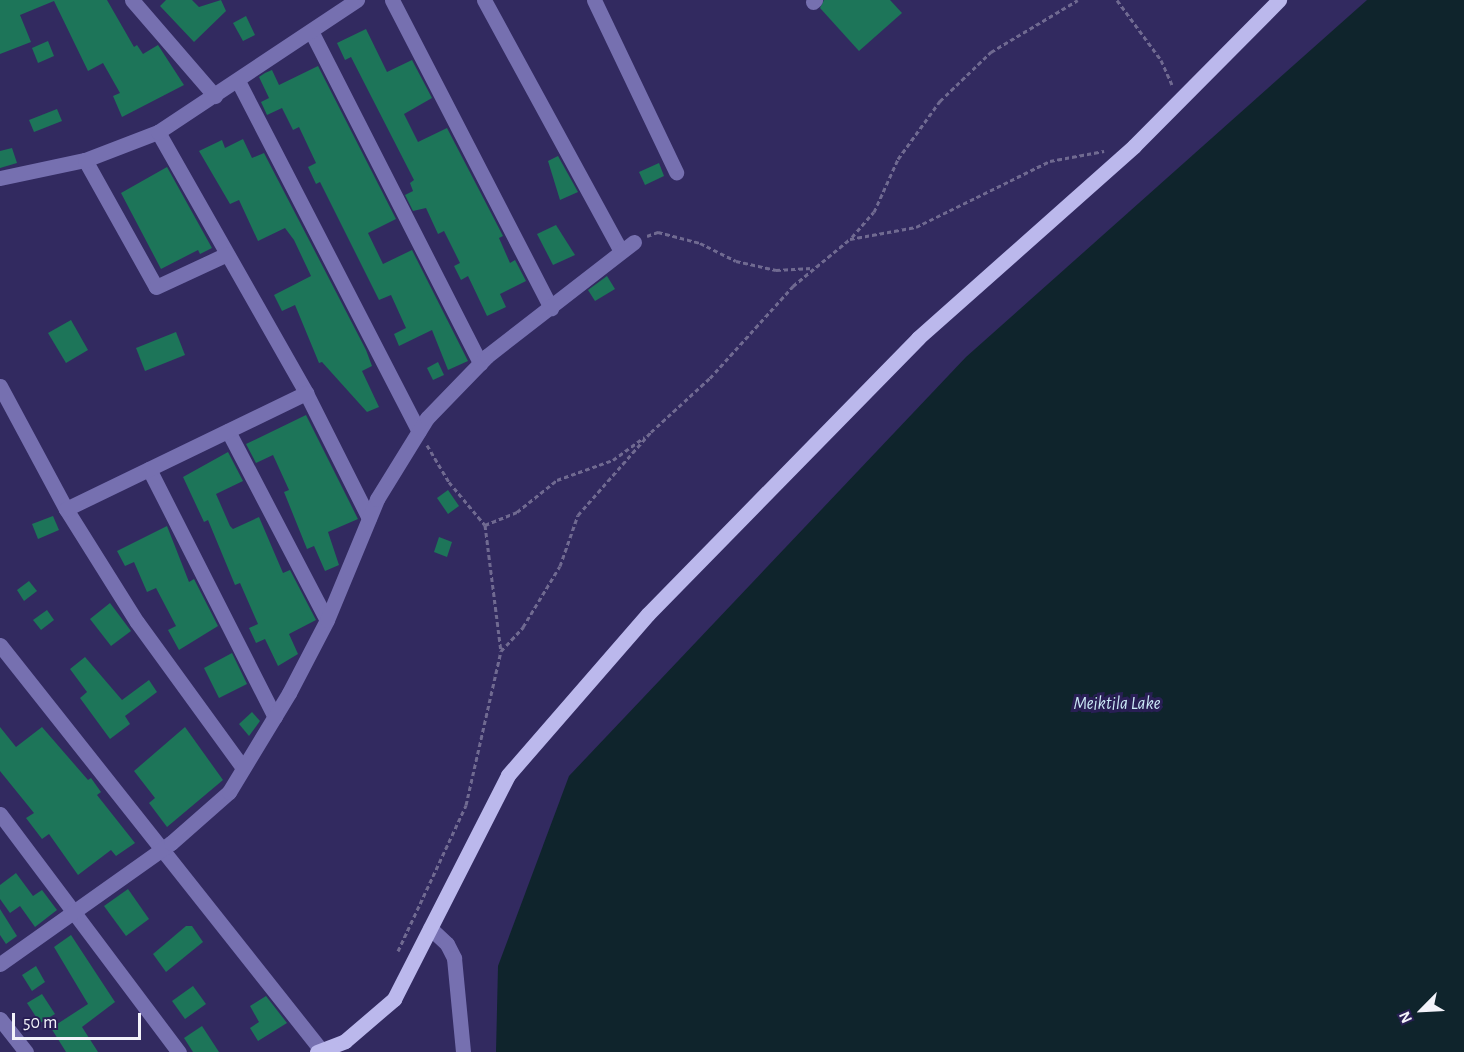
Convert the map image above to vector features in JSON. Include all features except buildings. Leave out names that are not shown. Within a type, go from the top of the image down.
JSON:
[{"type":"main road","points":[[319,1051],[345,1041],[394,999],[508,775],[648,614],[918,338],[1134,146],[1279,0]]},
{"type":"street","points":[[132,0],[215,96]]},
{"type":"street","points":[[392,0],[551,308]]},
{"type":"street","points":[[484,0],[621,251]]},
{"type":"street","points":[[594,0],[676,172]]},
{"type":"street","points":[[0,178],[85,160],[158,132],[238,81],[352,1]]},
{"type":"street","points":[[311,31],[480,363]]},
{"type":"street","points":[[238,81],[419,431]]},
{"type":"street","points":[[158,132],[306,393],[369,518]]},
{"type":"street","points":[[85,160],[156,287],[227,254]]},
{"type":"street","points":[[0,964],[74,914],[160,851],[229,792],[275,717],[327,620],[369,518],[419,431],[480,363],[634,242]]},
{"type":"street","points":[[0,386],[66,509],[137,622],[243,768]]},
{"type":"street","points":[[66,509],[306,393]]},
{"type":"street","points":[[228,431],[327,620]]},
{"type":"street","points":[[149,469],[275,717]]},
{"type":"street","points":[[0,645],[319,1051]]},
{"type":"street","points":[[0,814],[179,1052]]},
{"type":"street","points":[[430,928],[447,944],[453,958],[463,1052]]},
{"type":"street","points":[[0,1019],[26,1052]]},
{"type":"path","points":[[485,525],[517,512],[557,480],[613,460],[651,432],[710,378],[814,268],[850,238],[874,212],[898,159],[940,101],[990,52],[1078,0]]},
{"type":"path","points":[[1117,0],[1161,60],[1180,100]]},
{"type":"path","points":[[850,238],[915,227],[1050,161],[1134,146]]},
{"type":"path","points":[[634,242],[658,232],[700,243],[736,261],[776,270],[814,268]]},
{"type":"path","points":[[394,962],[466,804],[501,651],[485,525],[449,482],[419,431]]},
{"type":"path","points":[[501,651],[523,627],[560,566],[578,515],[651,432]]},
{"type":"water","name":"Meiktila Lake","points":[[1367,0],[1464,0],[1464,1052],[496,1052],[498,966],[569,776],[966,357]]}]
